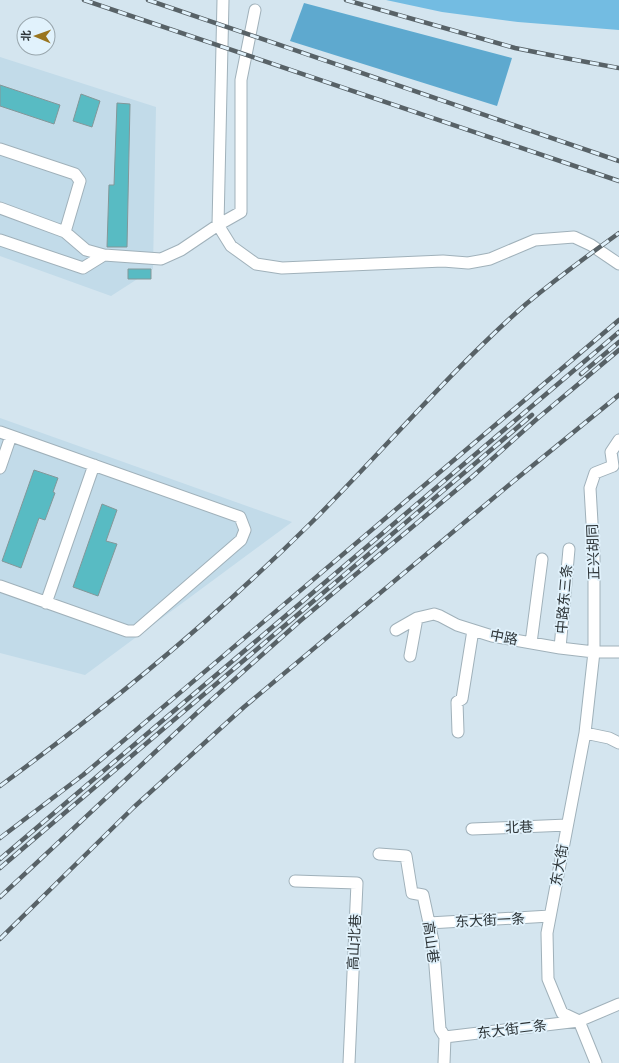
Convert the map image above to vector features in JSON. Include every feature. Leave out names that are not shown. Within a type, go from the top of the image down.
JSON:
[{"type":"street","points":[[223,0],[218,225],[231,246],[256,264],[282,268],[442,261],[468,264],[490,259],[535,240],[574,237],[591,245],[619,264]]},
{"type":"street","points":[[0,208],[65,232],[86,250],[104,255],[161,259],[181,250],[218,225],[241,212],[241,80],[256,10]]},
{"type":"street","points":[[0,149],[75,174],[80,181],[65,232]]},
{"type":"street","points":[[0,240],[83,268],[104,255]]},
{"type":"street","points":[[0,432],[240,517],[245,530],[242,540],[136,632],[127,631],[0,586]]},
{"type":"street","points":[[0,468],[11,436]]},
{"type":"street","points":[[616,467],[611,452],[619,440]]},
{"type":"street","points":[[46,603],[94,465]]},
{"type":"street","name":"正兴胡同","points":[[594,652],[594,557],[590,488],[595,473],[616,467]]},
{"type":"street","name":"中路东三条","points":[[560,648],[569,549]]},
{"type":"street","points":[[531,643],[542,559]]},
{"type":"street","name":"中路","points":[[396,630],[417,618],[434,614],[457,626],[492,636],[560,648],[594,652],[619,652]]},
{"type":"street","points":[[410,656],[417,618]]},
{"type":"street","points":[[458,732],[457,702],[462,699],[473,630]]},
{"type":"street","name":"东大街","points":[[579,1022],[562,1013],[548,979],[547,933],[585,734],[594,652]]},
{"type":"street","points":[[585,734],[609,738],[619,743]]},
{"type":"street","name":"北巷","points":[[472,829],[567,825]]},
{"type":"street","name":"高山巷","points":[[379,854],[406,856],[412,893],[423,896],[433,941],[440,1029],[445,1037],[444,1063]]},
{"type":"street","name":"高山北巷","points":[[295,881],[357,883],[349,1063]]},
{"type":"street","name":"东大街一条","points":[[429,923],[550,916]]},
{"type":"street","name":"东大街二条","points":[[445,1037],[579,1022],[619,1004]]},
{"type":"street","points":[[579,1022],[596,1063]]},
{"type":"shaded area","points":[[386,0],[619,0],[619,30],[518,22],[442,12]]},
{"type":"shaded area","points":[[304,3],[512,58],[497,106],[290,41]]},
{"type":"shaded area","points":[[0,57],[156,107],[153,269],[111,296],[0,256]]},
{"type":"shaded area","points":[[0,418],[292,522],[85,675],[0,653]]},
{"type":"building","points":[[0,85],[60,105],[54,124],[0,106]]},
{"type":"building","points":[[81,94],[100,101],[92,127],[73,121]]},
{"type":"building","points":[[117,103],[130,104],[127,247],[107,247],[109,185],[114,185]]},
{"type":"building","points":[[128,269],[151,269],[151,279],[128,279]]},
{"type":"building","points":[[34,470],[58,478],[53,492],[55,493],[45,520],[39,518],[21,568],[2,561]]},
{"type":"building","points":[[102,504],[117,510],[106,541],[117,544],[98,596],[73,587]]},
{"type":"railway","points":[[84,0],[619,181]]},
{"type":"railway","points":[[148,0],[619,161]]},
{"type":"railway","points":[[346,0],[515,48],[619,68]]},
{"type":"railway","points":[[0,786],[82,724],[161,660],[200,626],[275,558],[312,522],[444,383],[498,330],[526,304],[619,233]]},
{"type":"railway","points":[[0,838],[83,775],[619,320]]},
{"type":"railway","points":[[0,859],[619,332]]},
{"type":"railway","points":[[581,374],[619,342]]},
{"type":"railway","points":[[0,897],[198,712],[300,621],[472,477],[538,418],[619,350]]},
{"type":"railway","points":[[0,939],[134,807],[244,707],[619,395]]},
{"type":"railway","points":[[0,868],[532,415]]}]
